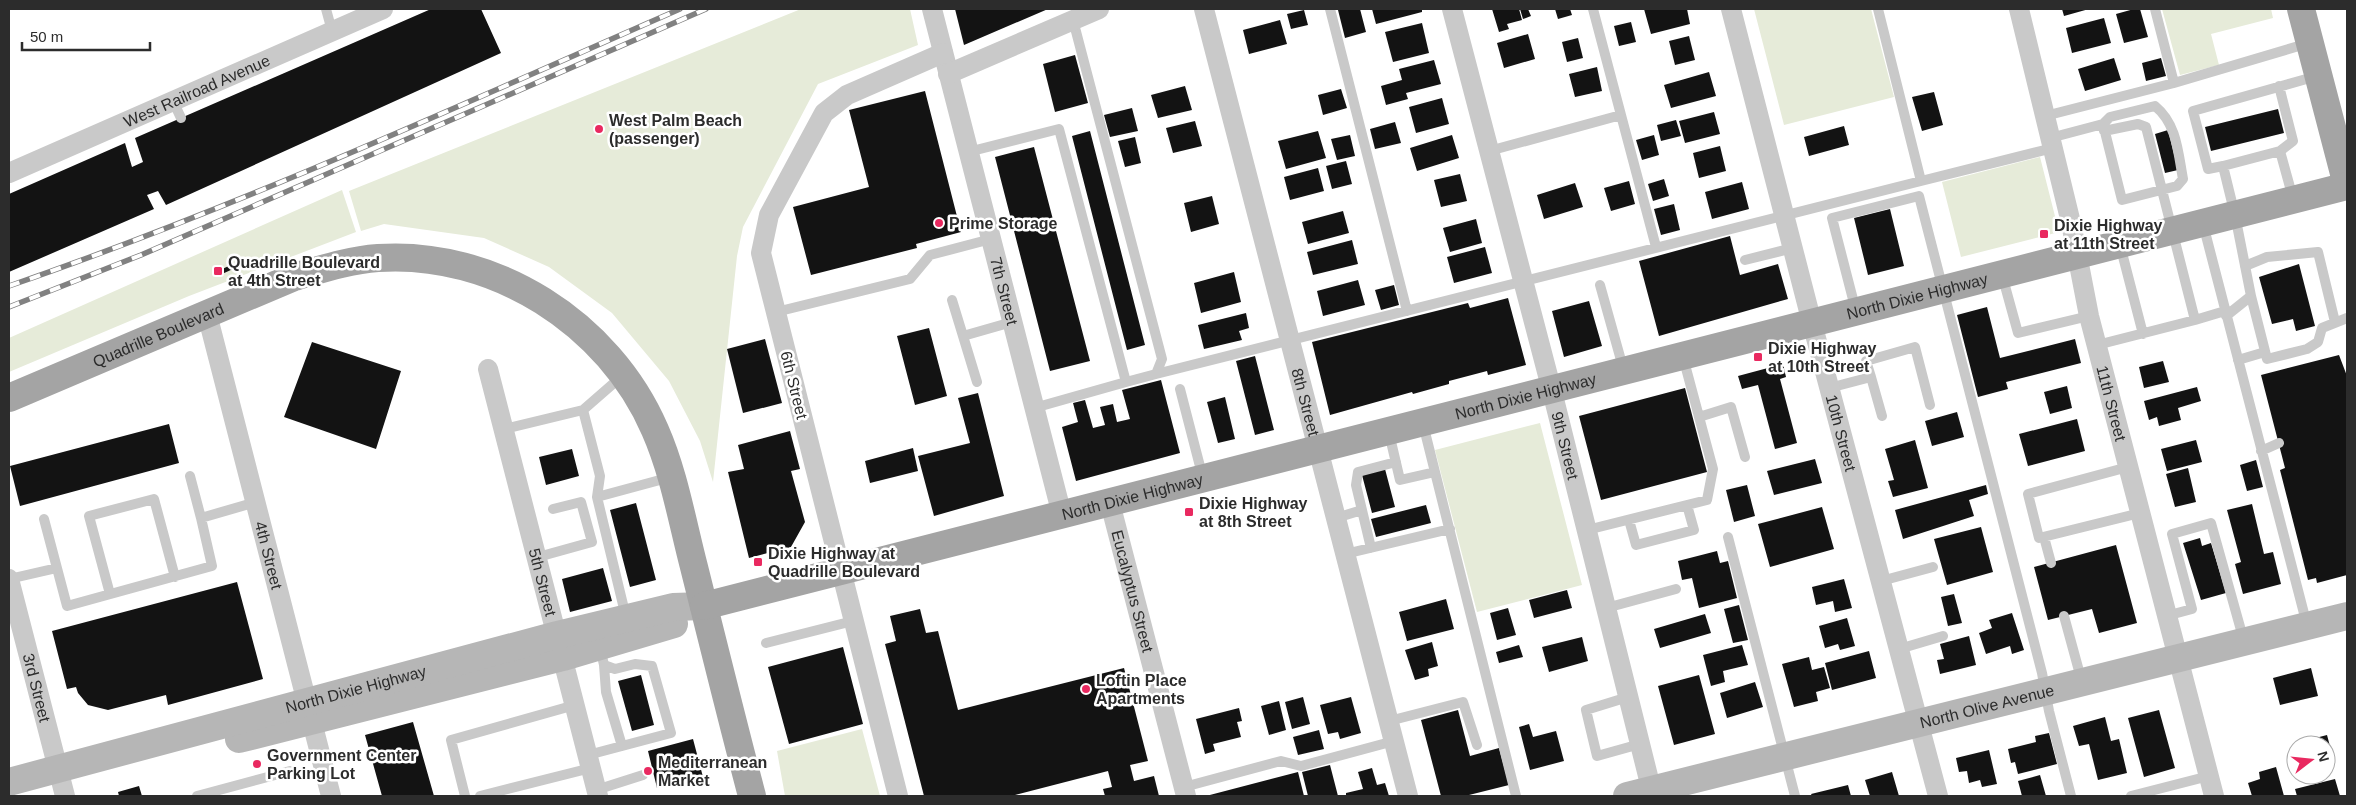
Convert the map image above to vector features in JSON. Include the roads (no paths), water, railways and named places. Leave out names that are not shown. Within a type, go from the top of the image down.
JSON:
[{"type":"main road","points":[[2301,9],[2347,186]]},
{"type":"main road","name":"North Dixie Highway","points":[[704,606],[840,570],[1423,424],[2347,186]]},
{"type":"main road","name":"Quadrille Boulevard","points":[[9,398],[294,277],[334,265],[378,258],[428,259],[479,270],[529,292],[582,330],[623,375],[654,428],[671,477],[752,796]]},
{"type":"street","name":"West Railroad Avenue","points":[[9,173],[177,109],[332,31],[383,9]]},
{"type":"street","name":"7th Street","points":[[932,9],[1062,515]]},
{"type":"street","points":[[948,74],[1099,9]]},
{"type":"street","name":"8th Street","points":[[1205,9],[1408,796]]},
{"type":"street","name":"9th Street","points":[[1452,9],[1552,391],[1640,744],[1644,794]]},
{"type":"street","name":"10th Street","points":[[1732,9],[1829,388],[1938,796]]},
{"type":"street","name":"11th Street","points":[[2019,9],[2071,223],[2076,256],[2096,345],[2214,796]]},
{"type":"street","name":"6th Street","points":[[898,796],[761,253],[769,215],[824,113],[848,94],[943,53]]},
{"type":"street","name":"4th Street","points":[[207,314],[331,796]]},
{"type":"street","name":"5th Street","points":[[488,369],[538,557],[597,793]]},
{"type":"street","name":"Eucalyptus Street","points":[[1110,503],[1185,792]]},
{"type":"street","name":"3rd Street","points":[[9,579],[61,783]]},
{"type":"street","name":"North Dixie Highway","points":[[15,796],[310,712],[560,646],[627,618],[673,607],[704,606]]},
{"type":"street","name":"North Dixie Highway","points":[[560,646],[602,656],[678,623],[704,606]]},
{"type":"street","name":"North Olive Avenue","points":[[1644,794],[1784,757],[2347,616]]},
{"type":"street","name":"North Dixie Highway","points":[[9,782],[61,783]]},
{"type":"lane","points":[[326,9],[332,31]]},
{"type":"lane","points":[[1330,9],[1407,311]]},
{"type":"lane","points":[[1593,9],[1656,247]]},
{"type":"lane","points":[[1878,9],[1921,181]]},
{"type":"lane","points":[[2155,9],[2174,83]]},
{"type":"lane","points":[[1073,20],[1162,359],[1156,374]]},
{"type":"lane","points":[[2045,116],[2174,83],[2310,42]]},
{"type":"lane","points":[[2280,86],[2293,141],[2280,151],[2208,169],[2192,111],[2280,86],[2318,76]]},
{"type":"lane","points":[[2155,106],[2165,114],[2174,129],[2183,178],[2177,186],[2122,200],[2103,128],[2110,118],[2155,106]]},
{"type":"lane","points":[[1489,151],[1621,115]]},
{"type":"lane","points":[[1034,408],[1156,374],[1290,342],[1656,247],[1921,181],[2103,128],[2138,124],[2146,127],[2195,320]]},
{"type":"lane","points":[[968,152],[1059,129],[1126,382]]},
{"type":"lane","points":[[2280,151],[2294,200]]},
{"type":"lane","points":[[2223,166],[2251,296],[2267,359],[2306,349],[2318,342],[2322,328],[2347,318]]},
{"type":"lane","points":[[1905,185],[1909,198]]},
{"type":"lane","points":[[1832,218],[1919,196],[2042,673],[2071,796]]},
{"type":"lane","points":[[1828,205],[1856,312]]},
{"type":"lane","points":[[2203,224],[2307,626]]},
{"type":"lane","points":[[776,312],[910,279],[930,255],[990,239]]},
{"type":"lane","points":[[2120,245],[2143,334]]},
{"type":"lane","points":[[1745,260],[1793,248]]},
{"type":"lane","points":[[2245,266],[2267,257],[2318,252],[2335,322]]},
{"type":"lane","points":[[2002,275],[2018,333],[2089,316]]},
{"type":"lane","points":[[1600,285],[1624,372]]},
{"type":"lane","points":[[2096,345],[2226,314],[2251,296]]},
{"type":"lane","points":[[952,300],[977,382]]},
{"type":"lane","points":[[963,336],[1012,322]]},
{"type":"lane","points":[[1882,416],[1866,361],[1915,347],[1930,405]]},
{"type":"lane","points":[[2238,360],[2265,352]]},
{"type":"lane","points":[[1587,530],[1707,500],[1713,469],[1683,357]]},
{"type":"lane","points":[[504,429],[583,410],[623,375]]},
{"type":"lane","points":[[1829,388],[1871,376]]},
{"type":"lane","points":[[1180,389],[1203,479]]},
{"type":"lane","points":[[1699,417],[1731,407],[1745,457]]},
{"type":"lane","points":[[583,410],[600,476],[597,497],[627,618]]},
{"type":"lane","points":[[1423,424],[1516,796]]},
{"type":"lane","points":[[1389,432],[1400,480],[1435,472]]},
{"type":"lane","points":[[2262,451],[2279,443]]},
{"type":"lane","points":[[1371,548],[1356,485],[1358,472],[1396,462]]},
{"type":"lane","points":[[2128,467],[2028,494],[2039,538],[2140,513]]},
{"type":"lane","points":[[44,519],[67,606],[212,566],[190,476]]},
{"type":"lane","points":[[597,497],[671,477]]},
{"type":"lane","points":[[110,594],[89,516],[154,499],[175,576]]},
{"type":"lane","points":[[201,518],[256,502]]},
{"type":"lane","points":[[538,557],[592,542],[581,502],[553,509]]},
{"type":"lane","points":[[1629,520],[1636,545],[1694,530],[1686,505]]},
{"type":"lane","points":[[1336,518],[1362,510]]},
{"type":"lane","points":[[2166,616],[2192,608],[2172,534],[2211,523],[2244,642]]},
{"type":"lane","points":[[1345,554],[1450,529]]},
{"type":"lane","points":[[2044,537],[2051,562]]},
{"type":"lane","points":[[1728,538],[1795,796]]},
{"type":"lane","points":[[1881,581],[1933,567]]},
{"type":"lane","points":[[9,579],[57,568]]},
{"type":"lane","points":[[1606,608],[1676,588]]},
{"type":"lane","points":[[2064,616],[2082,683]]},
{"type":"lane","points":[[766,644],[853,621]]},
{"type":"lane","points":[[1899,649],[1943,636]]},
{"type":"lane","points":[[602,656],[606,692],[622,746]]},
{"type":"lane","points":[[480,796],[589,762],[622,746],[670,733],[652,666],[635,664],[614,669],[602,656]]},
{"type":"lane","points":[[1628,698],[1586,710],[1597,756],[1640,744]]},
{"type":"lane","points":[[1389,721],[1463,702],[1477,745]]},
{"type":"lane","points":[[465,796],[451,740],[575,705]]},
{"type":"lane","points":[[1185,792],[1281,761],[1301,766],[1394,741]]},
{"type":"lane","points":[[197,796],[226,792],[290,771]]},
{"type":"lane","points":[[597,793],[643,776]]},
{"type":"lane","points":[[2131,796],[2209,776]]},
{"type":"railway","points":[[9,286],[179,223],[263,189],[680,9]]},
{"type":"railway","points":[[9,307],[141,255],[706,9]]},
{"type":"place","name":"West Palm Beach (passenger)","points":[[599,129]]},
{"type":"place","name":"Prime Storage","points":[[939,223]]},
{"type":"place","name":"Dixie Highway at 11th Street","points":[[2044,234]]},
{"type":"place","name":"Quadrille Boulevard at 4th Street","points":[[218,271]]},
{"type":"place","name":"Dixie Highway at 10th Street","points":[[1758,357]]},
{"type":"place","name":"Dixie Highway at 8th Street","points":[[1189,512]]},
{"type":"place","name":"Dixie Highway at Quadrille Boulevard","points":[[758,562]]},
{"type":"place","name":"Loftin Place Apartments","points":[[1086,689]]},
{"type":"place","name":"Government Center Parking Lot","points":[[257,764]]},
{"type":"place","name":"Mediterranean Market","points":[[648,771]]}]
